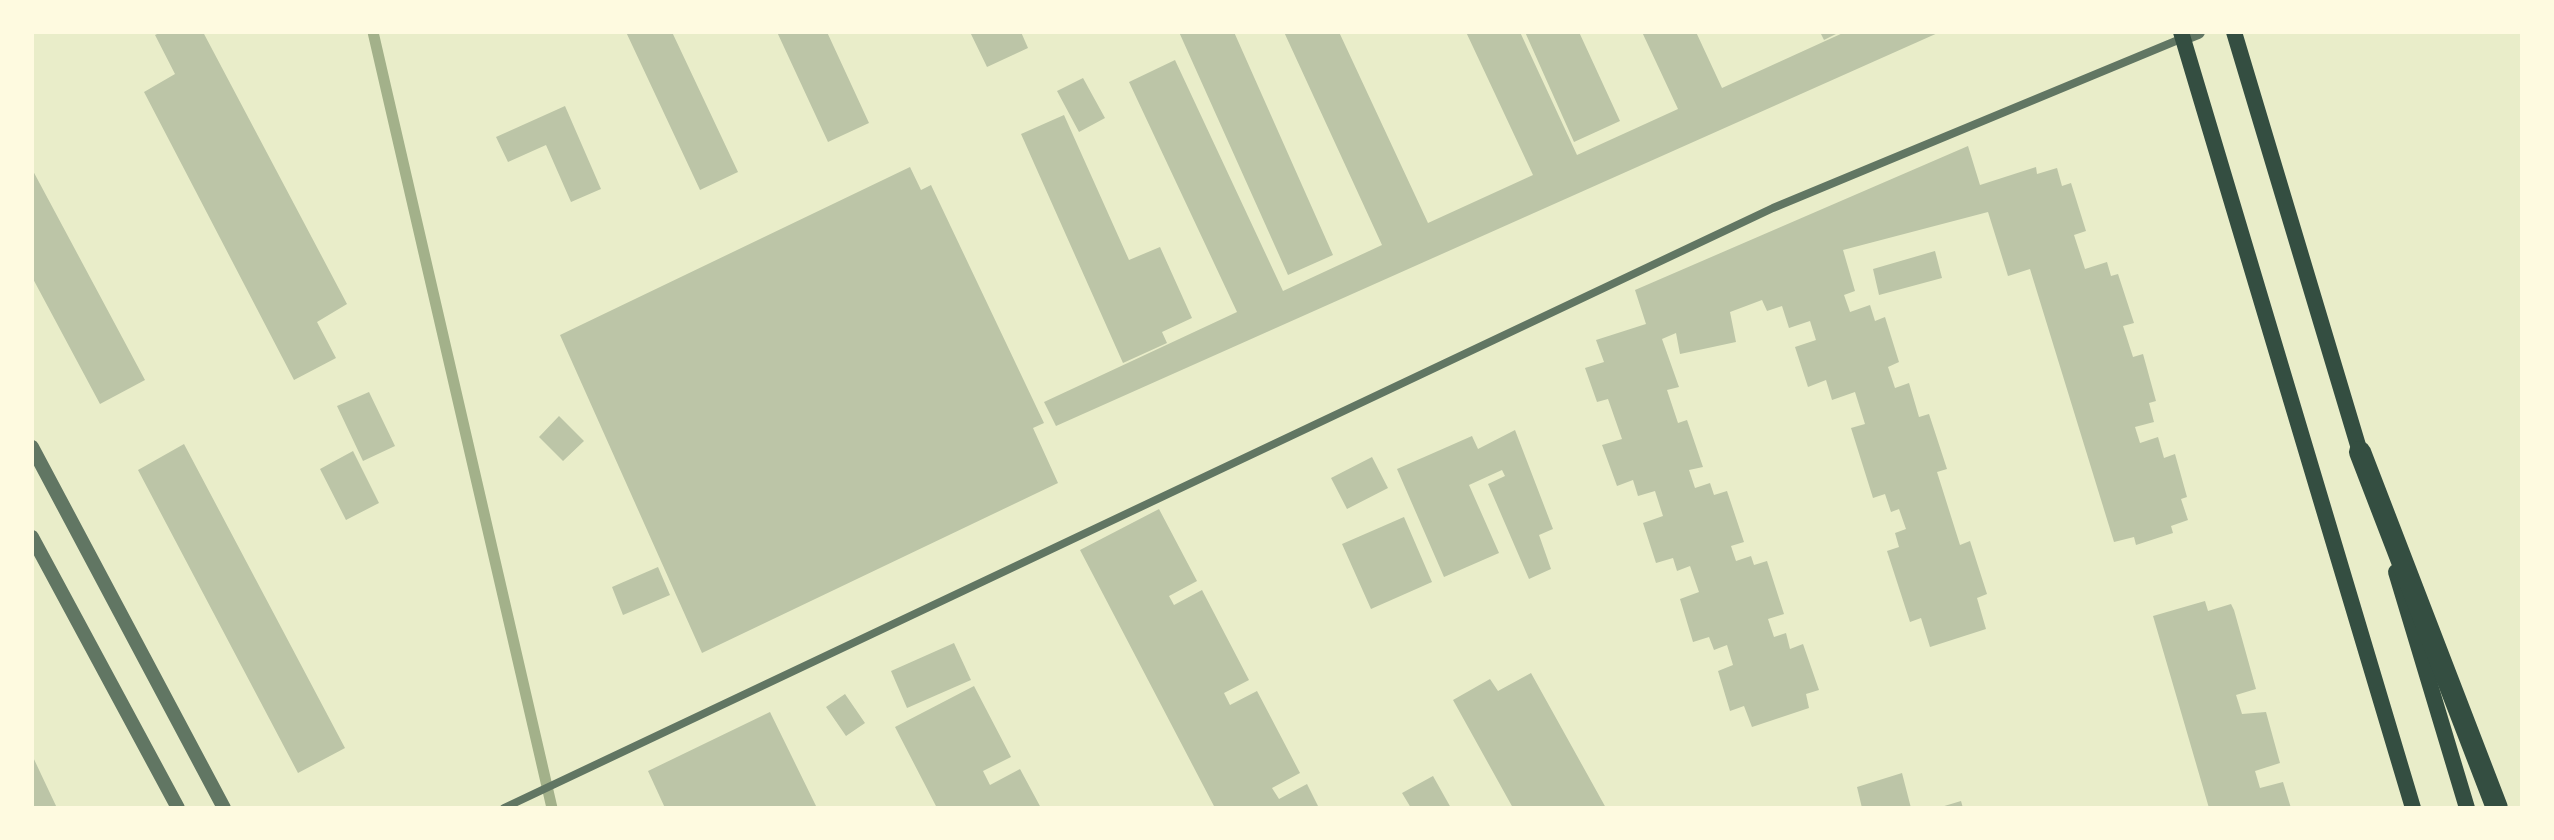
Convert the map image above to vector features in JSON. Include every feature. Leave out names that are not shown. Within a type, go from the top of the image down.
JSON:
[{"type":"highway","points":[[2360,452],[2497,808]]},
{"type":"main road","points":[[2234,32],[2467,808]]},
{"type":"main road","points":[[2187,34],[2413,808]]},
{"type":"street","points":[[504,808],[1773,208],[2187,34]]},
{"type":"street","points":[[32,447],[224,808]]},
{"type":"street","points":[[32,537],[178,808]]},
{"type":"building","points":[[161,32],[203,32],[347,304],[317,322],[336,358],[294,380],[144,92],[175,74],[155,35]]},
{"type":"building","points":[[626,32],[672,32],[738,172],[700,190]]},
{"type":"building","points":[[777,32],[827,32],[869,123],[828,142]]},
{"type":"building","points":[[970,32],[1021,32],[1028,48],[987,67]]},
{"type":"building","points":[[1179,32],[1234,32],[1333,255],[1288,275]]},
{"type":"building","points":[[1284,32],[1339,32],[1428,223],[1533,175],[1466,32],[1520,32],[1577,155],[1678,109],[1642,32],[1696,32],[1722,88],[1845,32],[1940,32],[1056,426],[1044,402],[1237,312],[1129,82],[1175,60],[1283,291],[1382,245]]},
{"type":"building","points":[[1525,32],[1579,32],[1620,121],[1574,142]]},
{"type":"building","points":[[1820,32],[1840,32],[1824,40]]},
{"type":"building","points":[[1083,78],[1105,118],[1079,132],[1057,91]]},
{"type":"building","points":[[565,106],[601,189],[571,202],[546,145],[508,162],[496,137]]},
{"type":"building","points":[[1064,115],[1129,260],[1160,247],[1192,318],[1162,332],[1167,343],[1123,363],[1021,134]]},
{"type":"building","points":[[1968,146],[1980,185],[2036,167],[2037,174],[2057,168],[2062,186],[2071,183],[2086,231],[2074,235],[2085,269],[2107,262],[2111,276],[2118,274],[2134,323],[2123,326],[2133,357],[2143,354],[2156,401],[2149,403],[2154,422],[2135,427],[2140,443],[2158,437],[2164,458],[2175,454],[2187,497],[2181,499],[2188,520],[2171,526],[2173,533],[2136,545],[2134,537],[2114,542],[2030,269],[2008,276],[1988,212],[1843,250],[1855,291],[1844,295],[1850,312],[1870,305],[1875,321],[1885,317],[1899,362],[1888,367],[1895,388],[1909,383],[1919,417],[1929,414],[1947,469],[1937,472],[1960,545],[1970,541],[1987,594],[1977,598],[1986,629],[1930,647],[1921,618],[1910,622],[1887,551],[1899,547],[1895,533],[1906,529],[1899,509],[1891,512],[1885,494],[1873,498],[1851,428],[1865,424],[1855,392],[1832,400],[1826,380],[1808,387],[1795,347],[1816,340],[1810,321],[1789,328],[1782,306],[1767,311],[1762,300],[1730,312],[1736,342],[1680,354],[1676,333],[1662,339],[1679,387],[1667,390],[1678,423],[1687,420],[1703,467],[1689,470],[1695,488],[1710,483],[1714,495],[1727,491],[1744,542],[1731,546],[1736,561],[1751,556],[1754,565],[1767,561],[1784,614],[1768,619],[1774,637],[1786,633],[1790,649],[1803,644],[1819,690],[1806,694],[1809,708],[1752,727],[1744,706],[1730,711],[1718,671],[1733,665],[1727,645],[1714,650],[1709,637],[1693,642],[1680,599],[1699,592],[1690,566],[1677,571],[1673,558],[1656,563],[1643,523],[1663,516],[1655,491],[1638,496],[1633,480],[1617,486],[1602,445],[1622,439],[1608,399],[1597,402],[1585,368],[1604,362],[1596,340],[1646,324],[1635,290]]},
{"type":"building","points":[[910,167],[921,190],[931,185],[1044,423],[1033,428],[1058,483],[702,653],[560,335]]},
{"type":"building","points":[[32,169],[145,380],[100,404],[32,277]]},
{"type":"building","points":[[1935,251],[1942,278],[1879,295],[1873,269]]},
{"type":"building","points":[[369,392],[395,446],[363,461],[337,406]]},
{"type":"building","points":[[559,416],[584,441],[563,461],[539,437]]},
{"type":"building","points":[[1515,430],[1553,529],[1539,535],[1551,569],[1529,579],[1488,484],[1505,476],[1502,470],[1469,485],[1499,553],[1444,577],[1397,469],[1472,436],[1478,449]]},
{"type":"building","points":[[184,444],[345,748],[298,773],[138,470]]},
{"type":"building","points":[[353,451],[379,503],[346,520],[320,469]]},
{"type":"building","points":[[1372,457],[1388,488],[1347,509],[1331,478]]},
{"type":"building","points":[[1159,509],[1197,581],[1169,596],[1174,605],[1202,590],[1249,680],[1224,693],[1230,705],[1257,691],[1300,773],[1272,788],[1279,799],[1307,784],[1319,808],[1215,808],[1080,550]]},
{"type":"building","points":[[1404,517],[1432,582],[1371,609],[1342,544]]},
{"type":"building","points":[[658,567],[670,595],[623,615],[612,587]]},
{"type":"building","points":[[2205,601],[2208,611],[2231,604],[2234,610],[2256,689],[2236,695],[2242,714],[2266,712],[2280,763],[2255,771],[2260,788],[2283,782],[2291,808],[2209,808],[2153,616]]},
{"type":"building","points":[[954,643],[971,680],[907,708],[891,671]]},
{"type":"building","points":[[1531,673],[1606,808],[1513,808],[1453,700],[1490,679],[1498,691]]},
{"type":"building","points":[[974,686],[1011,757],[983,771],[990,785],[1020,769],[1041,808],[937,808],[895,727]]},
{"type":"building","points":[[845,694],[865,723],[846,736],[826,707]]},
{"type":"building","points":[[770,712],[817,808],[665,808],[648,771]]},
{"type":"building","points":[[32,755],[57,808],[32,808]]},
{"type":"building","points":[[1902,773],[1911,808],[1862,808],[1857,787]]},
{"type":"building","points":[[1433,776],[1451,808],[1411,808],[1402,793]]},
{"type":"building","points":[[1961,801],[1963,808],[1941,808],[1941,807]]},
{"type":"waterway","points":[[373,32],[552,808]]}]
